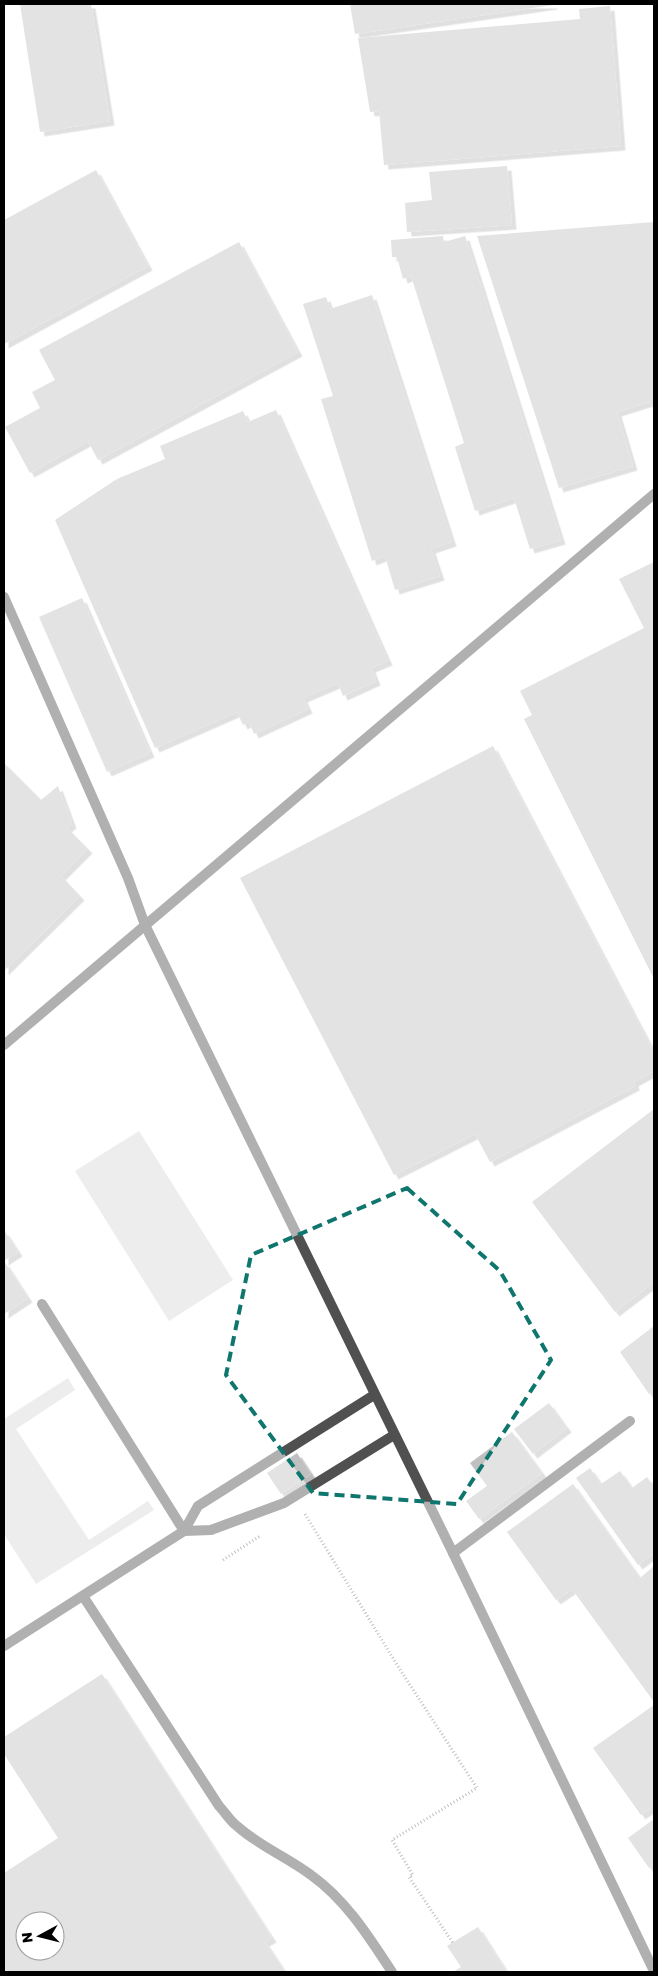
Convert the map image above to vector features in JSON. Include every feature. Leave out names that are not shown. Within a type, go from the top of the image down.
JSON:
[{"type":"street","points":[[4,1045],[654,494]]},
{"type":"street","points":[[4,597],[128,878],[145,925],[453,1553],[654,1971]]},
{"type":"street","points":[[42,1304],[184,1531]]},
{"type":"street","points":[[4,1646],[184,1531],[198,1506],[374,1395]]},
{"type":"street","points":[[453,1553],[630,1421]]},
{"type":"street","points":[[184,1531],[211,1530],[284,1502],[394,1435]]},
{"type":"street","points":[[83,1596],[219,1806],[236,1825],[258,1842],[311,1874],[338,1897],[364,1929],[392,1972]]},
{"type":"path","points":[[302,1509],[399,1668],[477,1788],[392,1840],[413,1875],[409,1876],[453,1943]]},
{"type":"highlighted area","points":[[407,1188],[500,1271],[551,1360],[457,1504],[313,1493],[226,1375],[251,1255]]},
{"type":"shaded area","points":[[139,1131],[233,1280],[169,1321],[75,1171]]},
{"type":"shaded area","points":[[68,1378],[75,1390],[16,1429],[89,1540],[148,1501],[154,1510],[36,1584],[4,1534],[4,1419]]},
{"type":"building","points":[[20,4],[91,4],[110,121],[40,132]]},
{"type":"building","points":[[350,4],[553,4],[553,5],[355,34]]},
{"type":"building","points":[[610,6],[621,146],[384,165],[379,111],[370,112],[358,38],[580,19],[579,9]]},
{"type":"building","points":[[507,166],[512,225],[407,232],[405,203],[432,200],[429,172]]},
{"type":"building","points":[[96,170],[148,266],[4,344],[4,220]]},
{"type":"building","points":[[654,222],[654,409],[649,402],[617,412],[633,466],[559,488],[477,236]]},
{"type":"building","points":[[443,236],[444,242],[465,236],[561,540],[530,549],[514,498],[475,511],[455,447],[464,443],[411,276],[403,279],[397,257],[392,257],[391,240]]},
{"type":"building","points":[[239,242],[298,352],[98,460],[88,441],[30,473],[5,427],[40,408],[32,392],[55,380],[39,350]]},
{"type":"building","points":[[372,295],[452,542],[431,549],[440,576],[395,590],[385,556],[372,561],[321,399],[333,396],[303,304],[326,297],[330,309]]},
{"type":"building","points":[[276,410],[388,661],[371,668],[376,681],[343,696],[338,683],[303,698],[308,709],[254,734],[249,722],[243,725],[237,712],[155,748],[55,520],[117,479],[165,459],[160,446],[243,411],[248,422]]},
{"type":"building","points":[[654,562],[654,979],[524,719],[532,715],[520,691],[644,628],[619,579]]},
{"type":"building","points":[[82,598],[150,753],[107,772],[39,617]]},
{"type":"building","points":[[493,746],[654,1053],[654,1071],[634,1082],[635,1086],[490,1162],[475,1134],[394,1175],[240,878]]},
{"type":"building","points":[[4,763],[41,800],[58,786],[72,824],[67,828],[88,849],[61,876],[80,896],[4,971]]},
{"type":"building","points":[[654,1109],[654,1282],[615,1312],[532,1202]]},
{"type":"building","points":[[4,1230],[18,1252],[4,1261]]},
{"type":"building","points":[[4,1261],[28,1298],[4,1314]]},
{"type":"building","points":[[654,1326],[654,1390],[649,1394],[620,1352]]},
{"type":"building","points":[[549,1403],[567,1428],[533,1454],[514,1429]]},
{"type":"building","points":[[512,1432],[542,1473],[479,1519],[466,1501],[487,1486],[470,1463]]},
{"type":"building","points":[[297,1453],[311,1474],[281,1494],[267,1473]]},
{"type":"building","points":[[590,1468],[601,1484],[620,1471],[632,1488],[647,1477],[654,1487],[654,1553],[638,1565],[576,1478]]},
{"type":"building","points":[[573,1484],[640,1578],[654,1566],[654,1702],[572,1589],[556,1600],[507,1532]]},
{"type":"building","points":[[102,1674],[272,1938],[265,1942],[285,1972],[4,1972],[4,1873],[58,1838],[4,1754],[4,1737]]},
{"type":"building","points":[[654,1705],[654,1806],[641,1815],[593,1748]]},
{"type":"building","points":[[654,1819],[654,1864],[649,1868],[628,1838]]},
{"type":"building","points":[[478,1927],[507,1972],[453,1972],[461,1967],[447,1946]]}]
